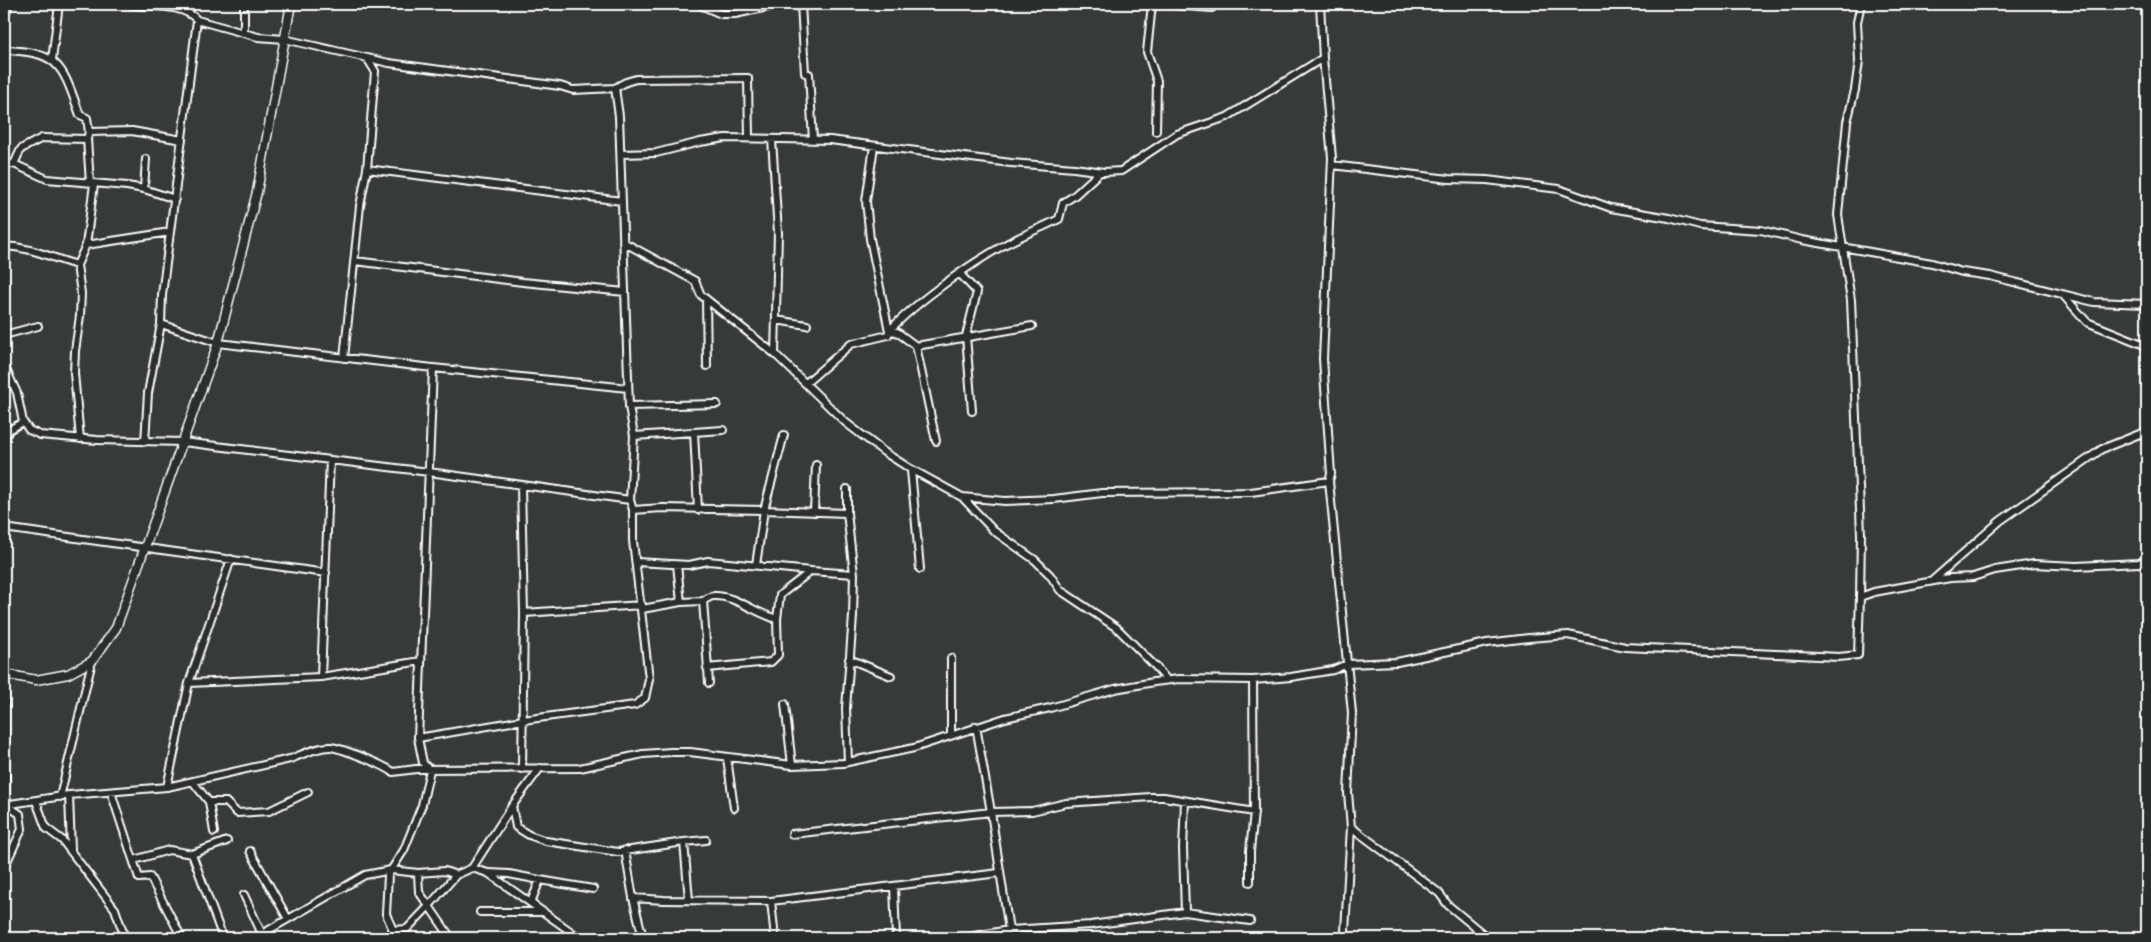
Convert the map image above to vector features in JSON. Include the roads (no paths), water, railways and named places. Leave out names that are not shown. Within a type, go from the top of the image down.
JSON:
[{"type":"street","points":[[4,18],[9,4]]},
{"type":"street","points":[[52,60],[59,4]]},
{"type":"street","points":[[127,4],[178,9],[191,13],[197,20],[258,37],[284,39],[389,63],[560,86],[573,90],[616,88],[636,79],[748,78],[749,138]]},
{"type":"street","points":[[244,4],[244,33]]},
{"type":"street","points":[[60,797],[92,661],[116,628],[218,343],[257,192],[291,4]]},
{"type":"street","points":[[698,4],[708,6],[721,14],[735,14],[754,6],[782,4]]},
{"type":"street","points":[[801,4],[805,73],[809,74],[813,140]]},
{"type":"street","points":[[1152,4],[1147,52],[1157,82],[1156,131]]},
{"type":"street","points":[[1158,4],[1212,8]]},
{"type":"street","points":[[1320,4],[1332,165],[1323,359],[1331,474],[1329,481],[1352,713],[1348,793],[1352,827],[1345,931]]},
{"type":"street","points":[[5,805],[69,795],[167,787],[290,759],[331,747],[383,764],[394,772],[416,769],[580,768],[643,754],[671,752],[690,752],[792,765],[848,762],[914,748],[976,726],[1050,708],[1115,689],[1167,680],[1252,680],[1314,674],[1333,670],[1347,664],[1397,662],[1487,643],[1568,635],[1625,647],[1839,657],[1858,655],[1861,534],[1851,300],[1838,216],[1847,122],[1855,90],[1859,61],[1857,22],[1861,4]]},
{"type":"street","points":[[145,442],[148,393],[161,324],[170,232],[197,20]]},
{"type":"street","points":[[4,50],[30,52],[52,60],[60,66],[80,115],[87,118],[92,183],[86,245],[77,265],[80,308],[74,374],[80,439]]},
{"type":"street","points":[[344,358],[360,206],[367,170],[375,71],[367,58]]},
{"type":"street","points":[[621,154],[656,153],[725,138],[813,140],[1100,172],[1121,170],[1177,134],[1227,116],[1323,58]]},
{"type":"street","points":[[418,738],[523,720],[635,704],[645,698],[649,679],[633,541],[633,510],[630,500],[634,436],[628,388],[620,116],[616,88]]},
{"type":"street","points":[[14,164],[21,149],[42,138],[88,136],[132,131],[182,140]]},
{"type":"street","points":[[772,139],[778,233],[775,354]]},
{"type":"street","points":[[874,146],[866,201],[870,239],[889,331]]},
{"type":"street","points":[[144,189],[146,158]]},
{"type":"street","points":[[4,165],[14,164],[48,178],[144,189],[175,199]]},
{"type":"street","points":[[1332,165],[1450,179],[1487,180],[1559,189],[1611,208],[1670,218],[1700,226],[1761,230],[1843,248],[1932,263],[1962,272],[1990,276],[2094,302],[2147,304]]},
{"type":"street","points":[[367,170],[622,201]]},
{"type":"street","points":[[806,382],[851,344],[888,335],[889,331],[902,317],[960,274],[1006,244],[1059,219],[1063,203],[1100,172]]},
{"type":"street","points":[[86,245],[170,232]]},
{"type":"street","points":[[623,242],[695,281],[701,295],[775,354],[806,382],[845,422],[911,470],[962,497],[1005,501],[1054,499],[1102,493],[1251,492],[1329,481]]},
{"type":"street","points":[[4,246],[40,251],[55,259],[77,265]]},
{"type":"street","points":[[355,260],[522,282],[625,292]]},
{"type":"street","points":[[960,274],[977,292],[966,338],[972,410]]},
{"type":"street","points":[[4,276],[4,296]]},
{"type":"street","points":[[2063,295],[2087,322],[2147,346]]},
{"type":"street","points":[[706,299],[707,366]]},
{"type":"street","points":[[776,320],[807,325]]},
{"type":"street","points":[[161,324],[218,343],[628,388]]},
{"type":"street","points":[[4,335],[38,326]]},
{"type":"street","points":[[916,346],[1032,326]]},
{"type":"street","points":[[889,331],[897,332],[916,346],[936,441]]},
{"type":"street","points":[[4,365],[17,392],[23,422],[34,433],[80,439],[183,442],[428,472],[630,500]]},
{"type":"street","points":[[430,770],[423,764],[418,738],[433,368]]},
{"type":"street","points":[[629,406],[716,404]]},
{"type":"street","points":[[4,440],[10,430],[23,422]]},
{"type":"street","points":[[634,436],[722,430]]},
{"type":"street","points":[[1932,581],[2000,520],[2102,449],[2147,431]]},
{"type":"street","points":[[694,432],[698,510]]},
{"type":"street","points":[[756,565],[764,510],[784,435]]},
{"type":"street","points":[[321,677],[330,460]]},
{"type":"street","points":[[814,512],[816,465]]},
{"type":"street","points":[[911,470],[920,569]]},
{"type":"street","points":[[521,486],[524,613],[522,769]]},
{"type":"street","points":[[848,489],[847,513],[854,574],[853,616],[846,708],[848,762]]},
{"type":"street","points":[[962,497],[994,531],[1034,560],[1050,575],[1060,590],[1117,628],[1167,680]]},
{"type":"street","points":[[633,510],[662,508],[847,513]]},
{"type":"street","points":[[4,528],[326,573]]},
{"type":"street","points":[[167,787],[189,683],[231,559]]},
{"type":"street","points":[[1860,597],[1874,592],[1932,581],[1973,577],[1995,570],[2034,564],[2076,566],[2139,563],[2147,559]]},
{"type":"street","points":[[636,562],[677,565],[708,561],[854,574]]},
{"type":"street","points":[[677,565],[681,602]]},
{"type":"street","points":[[707,668],[771,662],[778,655],[777,619],[780,595],[811,571]]},
{"type":"street","points":[[524,613],[642,607],[703,601],[713,596],[742,602],[763,615],[777,619]]},
{"type":"street","points":[[703,601],[709,684]]},
{"type":"street","points":[[951,658],[951,734]]},
{"type":"street","points":[[849,659],[891,676]]},
{"type":"street","points":[[4,674],[36,680],[68,674],[92,661]]},
{"type":"street","points":[[189,683],[321,677],[421,661]]},
{"type":"street","points":[[4,669],[5,805]]},
{"type":"street","points":[[1250,882],[1250,851],[1254,812],[1252,680]]},
{"type":"street","points":[[785,704],[792,765]]},
{"type":"street","points":[[976,726],[1009,930]]},
{"type":"street","points":[[727,758],[734,808]]},
{"type":"street","points":[[393,930],[407,929],[456,875],[472,868],[512,806],[540,768]]},
{"type":"street","points":[[394,938],[393,930],[386,914],[388,876],[404,850],[422,805],[430,770]]},
{"type":"street","points":[[193,782],[209,802],[214,832]]},
{"type":"street","points":[[111,792],[139,878],[150,877],[182,938]]},
{"type":"street","points":[[209,802],[226,802],[237,813],[269,812],[308,792]]},
{"type":"street","points":[[69,795],[71,850]]},
{"type":"street","points":[[792,834],[991,812],[1032,811],[1066,803],[1164,797],[1254,812]]},
{"type":"street","points":[[36,800],[46,828],[62,840],[71,850],[88,876],[116,909],[125,938]]},
{"type":"street","points":[[1185,801],[1183,848],[1185,912]]},
{"type":"street","points":[[4,868],[22,829],[20,814],[5,805]]},
{"type":"street","points":[[512,806],[516,827],[529,835],[546,841],[578,847],[618,852],[706,840]]},
{"type":"street","points":[[1352,827],[1439,892],[1448,904],[1488,938]]},
{"type":"street","points":[[134,860],[169,850],[192,854],[227,841]]},
{"type":"street","points":[[684,842],[689,900]]},
{"type":"street","points":[[625,850],[633,898],[643,938]]},
{"type":"street","points":[[250,851],[288,919]]},
{"type":"street","points":[[192,854],[223,938]]},
{"type":"street","points":[[472,868],[488,873],[509,874],[592,889]]},
{"type":"street","points":[[256,938],[366,875],[391,870],[418,873],[445,871],[456,875]]},
{"type":"street","points":[[418,873],[418,892],[451,938]]},
{"type":"street","points":[[488,873],[580,938]]},
{"type":"street","points":[[633,898],[771,901],[999,873]]},
{"type":"street","points":[[531,902],[540,880]]},
{"type":"street","points":[[894,886],[896,938]]},
{"type":"street","points":[[244,895],[262,934]]},
{"type":"street","points":[[771,901],[775,938]]},
{"type":"street","points":[[480,912],[545,912]]},
{"type":"street","points":[[963,938],[1009,930],[1091,925],[1185,912],[1250,921]]}]
